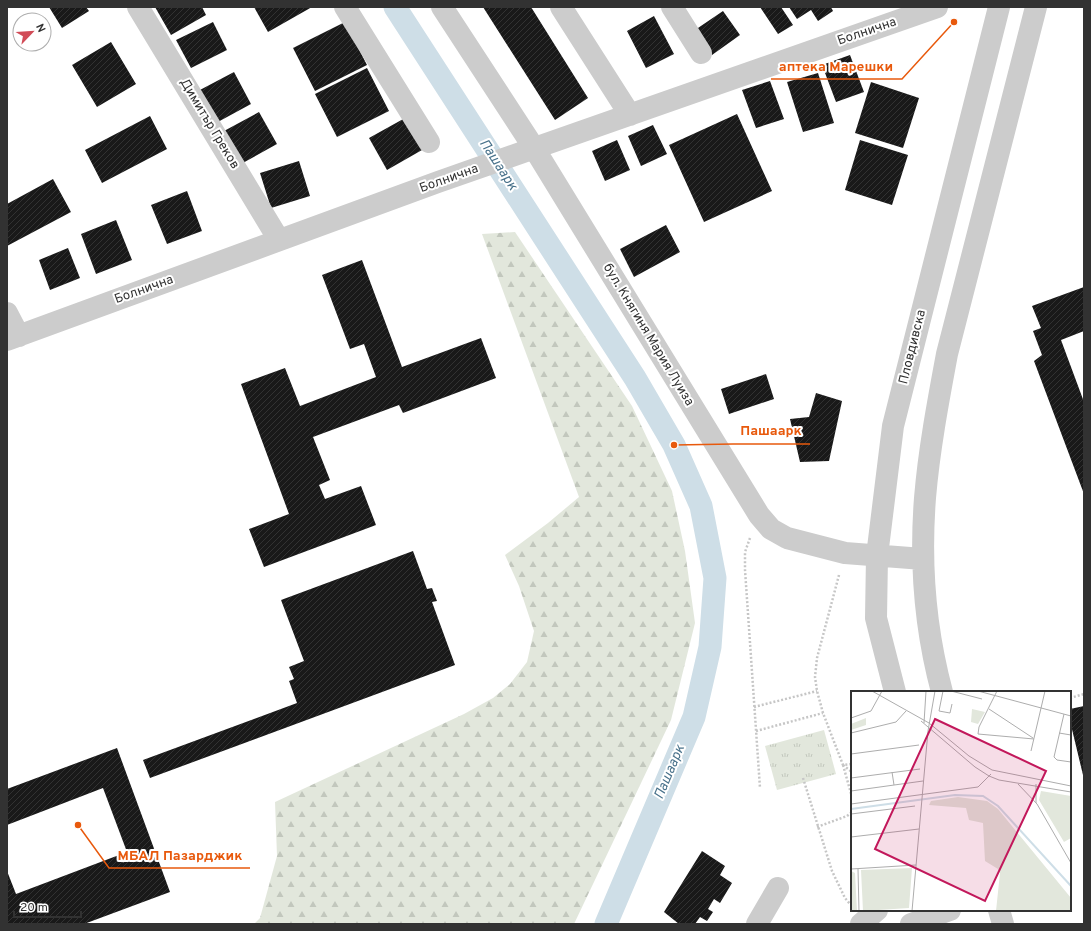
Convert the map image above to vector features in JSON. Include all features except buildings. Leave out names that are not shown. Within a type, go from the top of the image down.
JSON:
[{"type":"street","name":"Димитър Греков","points":[[138,7],[280,240]]},
{"type":"street","points":[[345,7],[429,142]]},
{"type":"street","name":"бул. Княгиня Мария Луиза","points":[[442,7],[534,148],[759,515],[770,529],[787,538],[845,553],[923,559]]},
{"type":"street","points":[[561,7],[630,115]]},
{"type":"street","points":[[672,7],[701,52]]},
{"type":"street","name":"Болнична","points":[[13,338],[534,148],[938,7]]},
{"type":"street","name":"Пловдивска","points":[[895,691],[876,618],[877,556],[892,426],[999,7]]},
{"type":"street","points":[[942,691],[933,661],[926,615],[923,559],[925,499],[936,411],[947,354],[1036,7]]},
{"type":"street","points":[[7,313],[13,338]]},
{"type":"street","points":[[757,924],[778,888]]},
{"type":"street","points":[[911,924],[947,911]]},
{"type":"street","points":[[955,911],[959,924]]},
{"type":"street","points":[[999,911],[1002,924]]},
{"type":"path","points":[[759,515],[745,552],[745,558],[760,788]]},
{"type":"path","points":[[845,553],[817,658],[816,677],[817,691],[823,713],[843,766],[851,794]]},
{"type":"path","points":[[754,707],[817,691]]},
{"type":"path","points":[[1071,698],[1084,694]]},
{"type":"path","points":[[756,731],[823,713]]},
{"type":"path","points":[[843,766],[851,764]]},
{"type":"path","points":[[843,766],[851,771]]},
{"type":"path","points":[[803,778],[817,827],[832,871],[845,898],[851,903]]},
{"type":"path","points":[[817,827],[847,816],[851,813]]},
{"type":"green space","points":[[515,232],[632,406],[672,491],[685,551],[695,623],[671,720],[574,924],[254,924],[260,918],[277,856],[275,802],[464,714],[493,698],[510,684],[527,662],[534,631],[519,586],[505,555],[548,523],[579,497],[482,234]]},
{"type":"green space","points":[[824,730],[836,774],[777,790],[765,746]]},
{"type":"waterway","name":"Пашаарк","points":[[395,7],[635,378],[674,445],[701,506],[715,578],[710,647],[694,717],[606,924]]},
{"type":"place","name":"аптека Марешки","points":[[954,22]]},
{"type":"place","name":"Пашаарк","points":[[674,445]]},
{"type":"place","name":"МБАЛ Пазарджик","points":[[78,825]]}]
